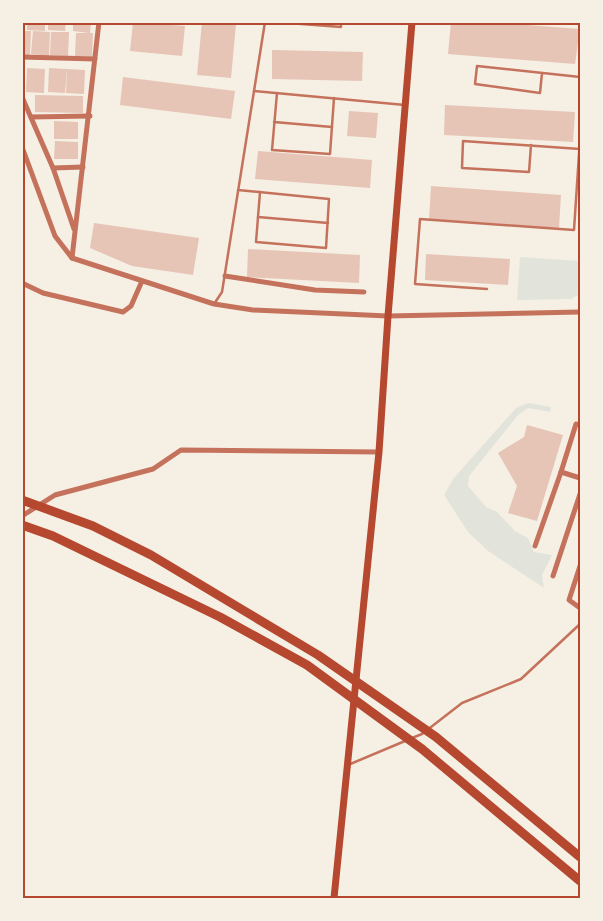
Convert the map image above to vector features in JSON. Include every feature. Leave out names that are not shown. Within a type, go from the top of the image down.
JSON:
[{"type":"highway","points":[[22,500],[74,519],[151,555],[318,655],[436,738],[580,857]]},
{"type":"highway","points":[[22,525],[53,536],[220,616],[307,665],[422,749],[580,881]]},
{"type":"main road","points":[[334,898],[379,452],[412,22]]},
{"type":"street","points":[[72,258],[90,116],[99,22]]},
{"type":"street","points":[[22,57],[95,59]]},
{"type":"street","points":[[22,96],[53,168],[75,231]]},
{"type":"street","points":[[30,117],[90,116]]},
{"type":"street","points":[[22,147],[55,236],[72,258],[214,304],[253,310],[388,316],[580,312]]},
{"type":"street","points":[[53,168],[84,167]]},
{"type":"street","points":[[225,276],[315,290],[364,292]]},
{"type":"street","points":[[22,283],[43,293],[123,312],[131,306],[142,281]]},
{"type":"street","points":[[535,546],[576,424]]},
{"type":"street","points":[[22,516],[55,495],[153,469],[181,450],[379,452]]},
{"type":"street","points":[[561,472],[580,478]]},
{"type":"street","points":[[553,576],[580,494]]},
{"type":"street","points":[[580,566],[569,600],[580,608]]},
{"type":"lane","points":[[214,304],[222,292],[225,276],[265,22]]},
{"type":"lane","points":[[276,22],[341,27],[341,22]]},
{"type":"lane","points":[[542,73],[540,93],[475,84],[477,66],[580,77]]},
{"type":"lane","points":[[254,91],[405,105]]},
{"type":"lane","points":[[277,93],[272,150],[330,154],[334,98]]},
{"type":"lane","points":[[274,122],[332,127]]},
{"type":"lane","points":[[487,290],[415,284],[420,219],[574,230],[580,139]]},
{"type":"lane","points":[[530,145],[529,172],[462,168],[464,141],[530,145],[580,149]]},
{"type":"lane","points":[[238,190],[260,192],[329,199],[326,248],[256,242],[260,192]]},
{"type":"lane","points":[[258,217],[328,223]]},
{"type":"lane","points":[[347,765],[422,734],[462,703],[521,679],[580,624]]},
{"type":"shaded area","points":[[520,257],[580,261],[580,294],[571,299],[517,300]]},
{"type":"shaded area","points":[[528,403],[551,407],[550,412],[528,408],[518,415],[469,476],[468,486],[486,507],[497,512],[515,531],[528,538],[534,552],[552,555],[542,575],[544,588],[488,551],[468,532],[444,495],[453,479],[516,408]]},
{"type":"building","points":[[27,22],[45,22],[45,31],[27,30]]},
{"type":"building","points":[[48,22],[66,22],[65,31],[48,30]]},
{"type":"building","points":[[73,22],[91,22],[90,33],[93,33],[92,57],[75,56],[76,33],[89,33],[73,31]]},
{"type":"building","points":[[133,22],[185,26],[182,56],[130,51]]},
{"type":"building","points":[[202,22],[236,24],[231,78],[197,75]]},
{"type":"building","points":[[451,22],[488,22],[580,29],[575,64],[448,54]]},
{"type":"building","points":[[22,31],[31,31],[30,55],[22,55]]},
{"type":"building","points":[[33,31],[50,32],[49,56],[31,54]]},
{"type":"building","points":[[51,32],[69,32],[68,56],[50,55]]},
{"type":"building","points":[[272,50],[363,52],[362,81],[272,79]]},
{"type":"building","points":[[27,68],[45,69],[44,93],[26,92]]},
{"type":"building","points":[[49,68],[67,69],[65,93],[48,92]]},
{"type":"building","points":[[67,69],[85,70],[84,94],[66,93]]},
{"type":"building","points":[[123,77],[235,91],[231,119],[120,105]]},
{"type":"building","points":[[35,95],[83,96],[83,113],[35,112]]},
{"type":"building","points":[[445,105],[575,112],[573,142],[444,135]]},
{"type":"building","points":[[349,111],[378,113],[376,138],[347,136]]},
{"type":"building","points":[[54,121],[78,122],[78,139],[54,139]]},
{"type":"building","points":[[55,141],[78,142],[78,159],[54,159]]},
{"type":"building","points":[[258,151],[372,160],[370,188],[255,179]]},
{"type":"building","points":[[431,186],[561,195],[559,228],[429,219]]},
{"type":"building","points":[[94,223],[199,238],[193,275],[132,266],[90,248]]},
{"type":"building","points":[[248,249],[360,255],[359,283],[247,277]]},
{"type":"building","points":[[426,254],[510,259],[508,285],[425,280]]},
{"type":"building","points":[[527,425],[563,435],[537,521],[508,513],[517,486],[498,453],[524,437]]}]
